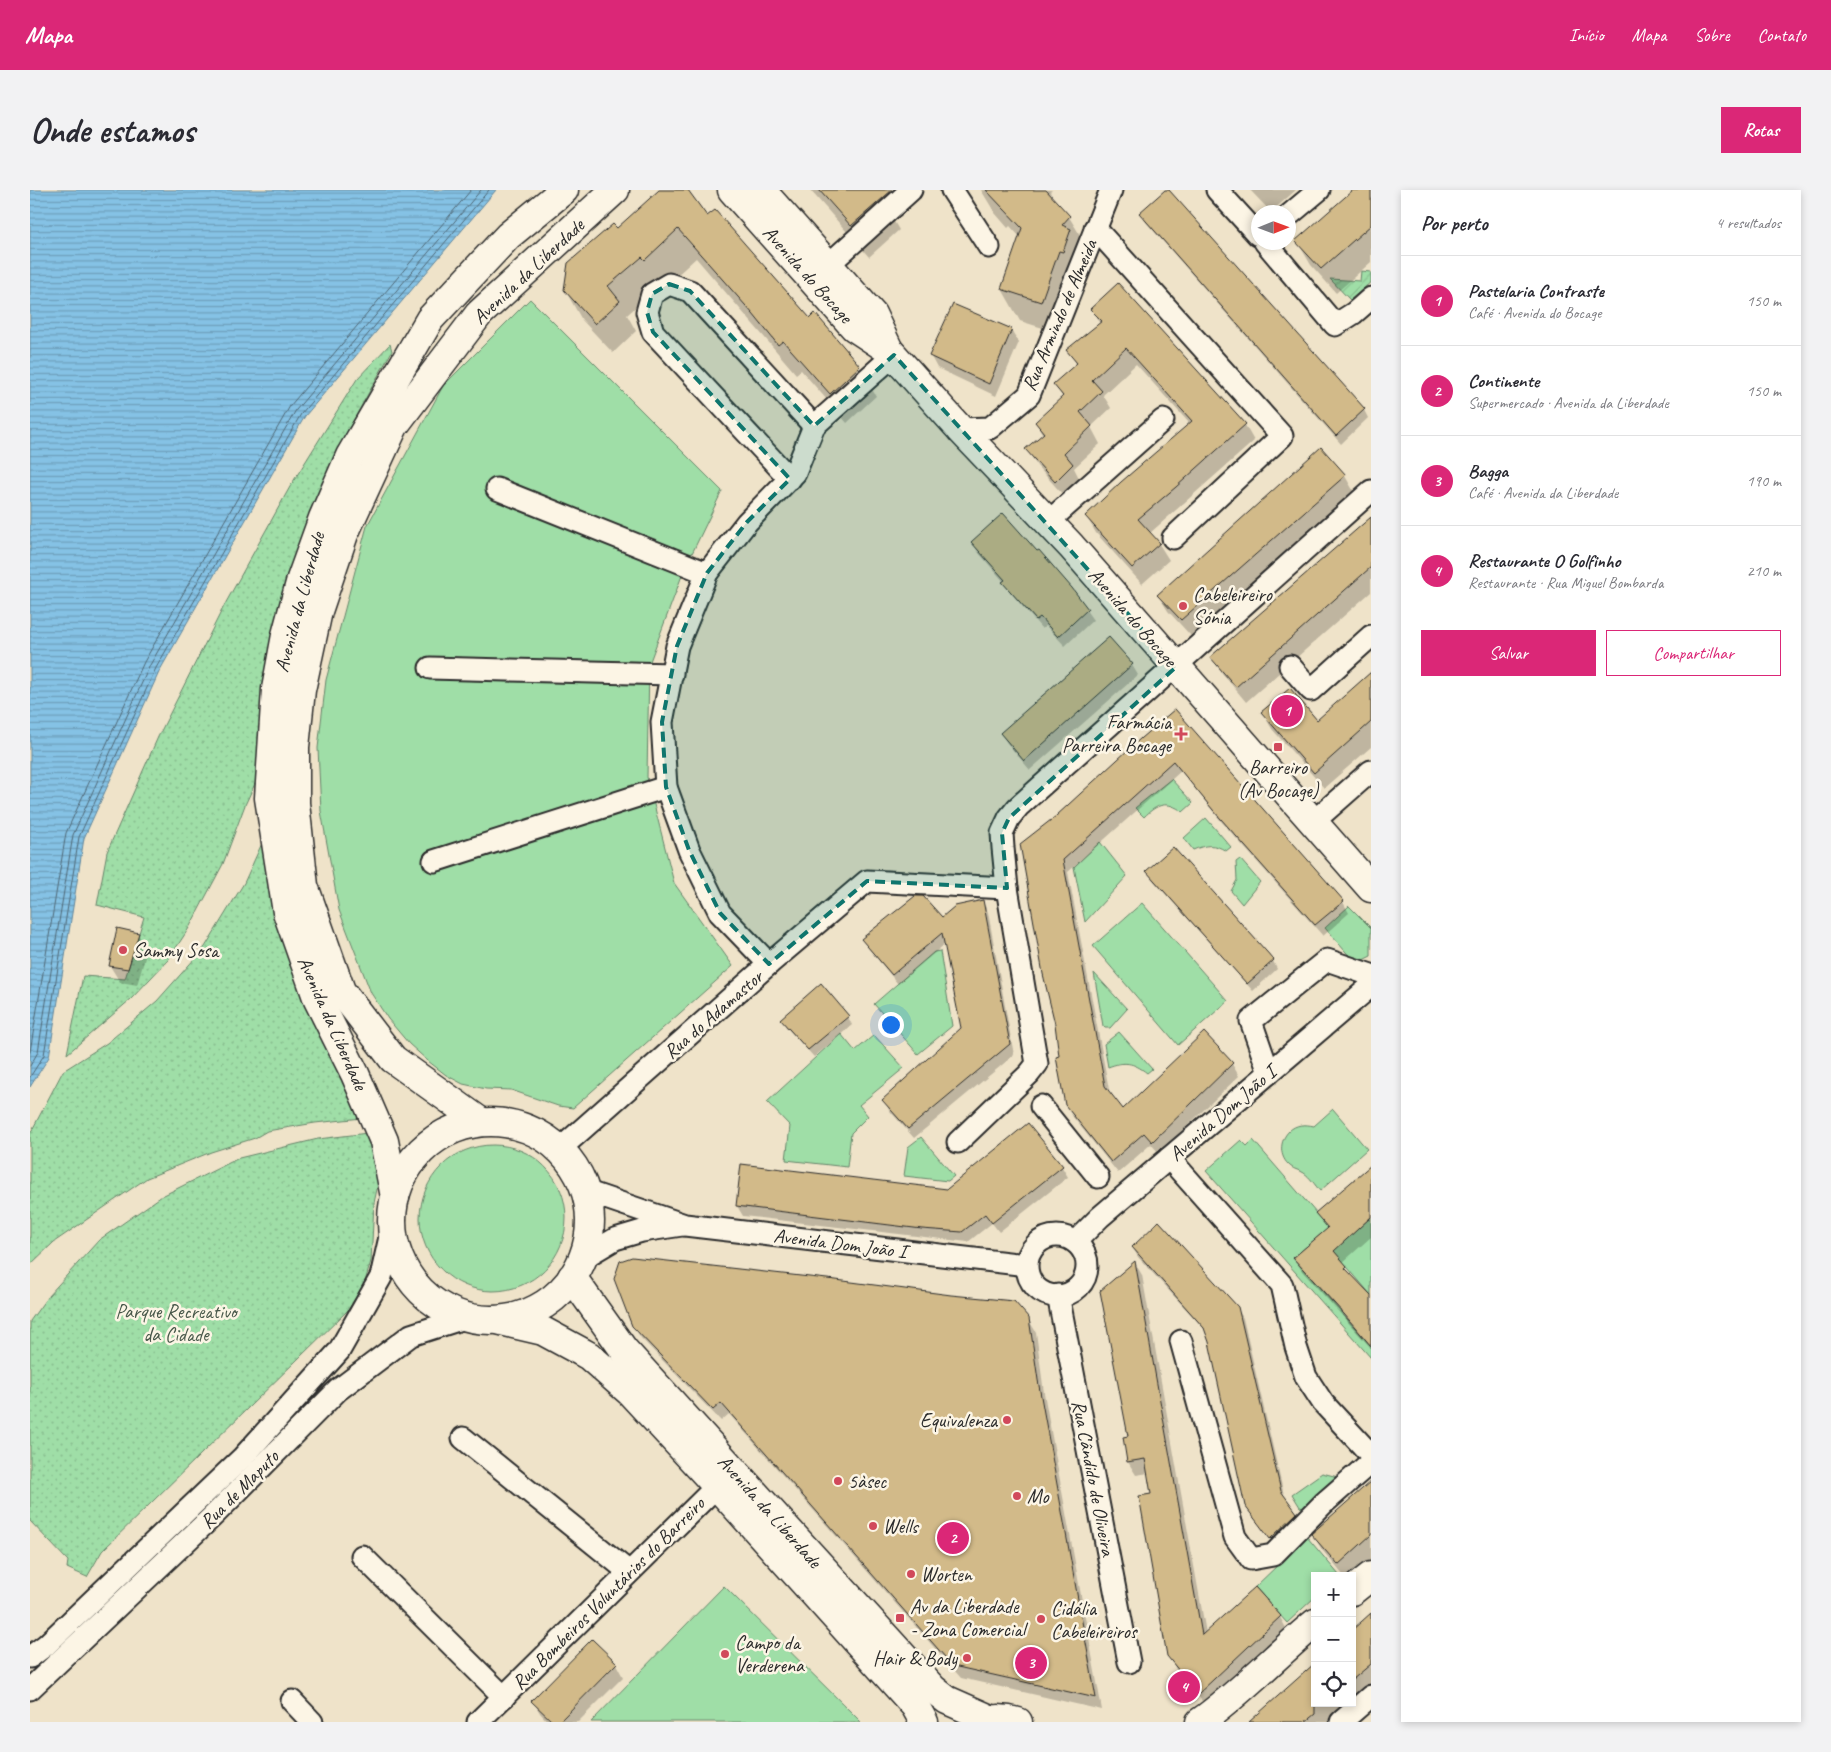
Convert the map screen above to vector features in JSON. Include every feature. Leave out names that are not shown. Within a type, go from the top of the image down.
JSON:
[{"type":"main road","name":"Avenida da Liberdade","points":[[394,1197],[384,1141],[355,1074],[318,1000],[287,912],[269,798],[276,689],[286,635],[301,579],[323,518],[350,456],[430,319],[508,236],[564,190]]},
{"type":"main road","name":"Avenida da Liberdade","points":[[481,1122],[393,1059],[341,991],[304,886],[295,803],[295,747],[301,690],[318,611],[344,534],[394,426],[479,314],[615,190]]},
{"type":"main road","name":"Avenida do Bocage","points":[[732,190],[854,326],[892,353],[960,429],[1048,522],[1371,888]]},
{"type":"main road","name":"Avenida do Bocage","points":[[761,190],[872,314],[892,353]]},
{"type":"main road","points":[[481,1122],[510,1123],[537,1132],[560,1149],[575,1168],[585,1191],[590,1215],[589,1237],[578,1268],[552,1299],[526,1314],[497,1320],[467,1317],[439,1305],[416,1285],[399,1258],[392,1228],[394,1197],[403,1174],[417,1154],[435,1138],[457,1127],[481,1122]]},
{"type":"main road","name":"Avenida da Liberdade","points":[[578,1268],[624,1350],[933,1689],[947,1700],[984,1720],[1009,1719],[1018,1722]]},
{"type":"main road","name":"Avenida da Liberdade","points":[[497,1320],[543,1331],[589,1356],[630,1392],[915,1706],[924,1722]]},
{"type":"main road","points":[[1356,1588],[1371,1576]]},
{"type":"main road","points":[[1200,1722],[1219,1708],[1286,1646],[1311,1626]]},
{"type":"street","points":[[828,265],[911,190]]},
{"type":"street","points":[[952,190],[989,247]]},
{"type":"street","name":"Rua Armindo de Almeida","points":[[960,429],[990,428],[1029,395],[1111,190]]},
{"type":"street","points":[[1217,190],[1251,227]]},
{"type":"street","points":[[1296,209],[1319,190]]},
{"type":"street","points":[[1095,228],[1282,436],[1173,538]]},
{"type":"street","points":[[1272,250],[1335,325],[1354,313],[1371,298]]},
{"type":"street","points":[[790,478],[653,332],[647,312],[652,294],[669,284],[690,291],[814,426]]},
{"type":"street","points":[[769,964],[720,913],[689,850],[666,787],[662,722],[677,646],[707,573],[747,522],[795,473],[814,426],[892,353]]},
{"type":"street","points":[[1048,522],[1162,420]]},
{"type":"street","points":[[497,489],[707,573]]},
{"type":"street","points":[[958,1142],[1037,1064],[1007,888],[1002,833],[1009,818],[1371,492]]},
{"type":"street","points":[[1290,666],[1311,690],[1371,636]]},
{"type":"street","points":[[430,668],[672,674]]},
{"type":"street","points":[[1313,822],[1371,771]]},
{"type":"street","points":[[434,861],[666,787]]},
{"type":"street","name":"Rua do Adamastor","points":[[560,1149],[769,964],[867,881],[1007,888]]},
{"type":"street","points":[[1269,1073],[1251,1021],[1328,960],[1371,975]]},
{"type":"street","name":"Avenida Dom João I","points":[[1075,1242],[1100,1217],[1371,986]]},
{"type":"street","points":[[1041,1106],[1098,1177]]},
{"type":"street","points":[[1169,1158],[1282,1286],[1296,1347],[1306,1376],[1323,1403],[1371,1455]]},
{"type":"street","name":"Avenida Dom João I","points":[[585,1191],[685,1225],[1026,1265]]},
{"type":"street","name":"Avenida Dom João I","points":[[578,1268],[615,1239],[642,1231],[685,1225]]},
{"type":"street","name":"Rua de Maputo","points":[[30,1657],[46,1645],[243,1457],[339,1351],[381,1277],[392,1228]]},
{"type":"street","points":[[1051,1236],[1066,1237],[1075,1242],[1084,1252],[1087,1264],[1086,1274],[1080,1284],[1072,1292],[1058,1295],[1044,1293],[1030,1280],[1026,1265],[1032,1248],[1041,1240],[1051,1236]]},
{"type":"street","name":"Rua Cândido de Oliveira","points":[[1058,1295],[1129,1662]]},
{"type":"street","name":"Rua de Maputo","points":[[30,1689],[215,1514],[338,1390],[411,1335],[467,1317]]},
{"type":"street","points":[[1181,1341],[1235,1537],[1251,1559],[1273,1555],[1324,1503],[1371,1462]]},
{"type":"street","points":[[464,1438],[629,1572]]},
{"type":"street","name":"Rua Bombeiros Voluntários do Barreiro","points":[[478,1722],[717,1486]]},
{"type":"street","points":[[362,1556],[504,1696]]},
{"type":"street","points":[[1342,1722],[1371,1696]]},
{"type":"street","points":[[292,1701],[312,1722]]},
{"type":"highlighted area","points":[[669,284],[690,291],[814,426],[894,355],[1176,667],[1009,818],[1002,833],[1007,888],[867,881],[769,964],[720,913],[689,850],[666,787],[662,722],[677,646],[707,573],[747,522],[790,479],[653,332],[647,312],[652,294]]},
{"type":"green space","points":[[1361,271],[1371,272],[1371,282],[1350,300],[1330,279],[1360,281]]},
{"type":"green space","points":[[530,299],[722,491],[684,570],[649,664],[647,777],[674,883],[733,966],[573,1108],[558,1106],[511,1090],[486,1089],[463,1084],[446,1075],[409,1044],[388,1019],[371,993],[339,910],[321,811],[318,748],[326,680],[367,526],[443,386]]},
{"type":"green space","points":[[390,344],[392,351],[344,437],[321,490],[275,630],[262,698],[259,775],[245,805],[223,864],[189,928],[168,960],[131,999],[67,1054],[83,976],[125,979],[144,917],[97,905],[107,852],[158,737],[224,606],[291,485],[357,379]]},
{"type":"green space","points":[[1171,779],[1193,803],[1183,812],[1172,806],[1162,805],[1153,809],[1144,817],[1135,808]]},
{"type":"green space","points":[[1206,818],[1231,847],[1226,851],[1210,846],[1193,850],[1184,838]]},
{"type":"green space","points":[[263,841],[362,1118],[267,1131],[255,1138],[211,1152],[147,1178],[54,1242],[30,1265],[30,1134],[63,1071],[107,1043],[157,1001],[205,947],[244,883]]},
{"type":"green space","points":[[1100,842],[1127,876],[1085,922],[1074,867]]},
{"type":"green space","points":[[1240,859],[1260,882],[1242,904],[1231,891],[1237,880],[1236,862]]},
{"type":"green space","points":[[1142,903],[1228,1001],[1178,1045],[1093,946]]},
{"type":"green space","points":[[1349,906],[1371,928],[1371,956],[1363,960],[1352,959],[1325,928]]},
{"type":"green space","points":[[940,951],[952,1026],[918,1054],[874,1004],[934,952]]},
{"type":"green space","points":[[1094,973],[1127,1009],[1110,1028],[1103,1026]]},
{"type":"green space","points":[[1119,1032],[1152,1069],[1147,1073],[1133,1065],[1124,1063],[1108,1067],[1104,1044]]},
{"type":"green space","points":[[841,1034],[855,1051],[874,1035],[904,1068],[859,1105],[868,1116],[851,1133],[847,1167],[786,1160],[790,1126],[767,1102]]},
{"type":"green space","points":[[1333,1109],[1367,1149],[1320,1191],[1306,1175],[1286,1162],[1282,1154],[1282,1144],[1289,1131],[1301,1125],[1314,1126]]},
{"type":"green space","name":"Parque Recreativo da Cidade","points":[[368,1133],[379,1180],[374,1203],[371,1261],[364,1285],[348,1310],[102,1551],[87,1577],[67,1568],[68,1561],[30,1521],[30,1321],[48,1296],[99,1240],[162,1196],[239,1158],[318,1139]]},
{"type":"green space","points":[[921,1137],[954,1176],[948,1181],[904,1176],[908,1147]]},
{"type":"green space","points":[[1241,1140],[1247,1146],[1253,1140],[1342,1243],[1371,1217],[1371,1295],[1320,1235],[1293,1258],[1371,1346],[1371,1358],[1206,1171]]},
{"type":"green space","points":[[493,1145],[521,1150],[545,1166],[561,1190],[566,1218],[561,1246],[545,1270],[521,1286],[493,1291],[465,1286],[441,1270],[425,1246],[420,1218],[425,1190],[441,1166],[465,1150]]},
{"type":"green space","points":[[1322,1473],[1338,1477],[1303,1508],[1300,1507],[1292,1494]]},
{"type":"green space","points":[[1307,1537],[1336,1572],[1311,1572],[1311,1601],[1287,1623],[1255,1587]]},
{"type":"green space","name":"Campo da Verderena","points":[[724,1586],[861,1722],[591,1722]]},
{"type":"water","points":[[30,190],[496,190],[305,416],[160,670],[84,838],[49,1057],[30,1087]]},
{"type":"building","points":[[659,190],[688,190],[707,216],[715,210],[810,318],[815,313],[860,366],[830,394],[783,341],[778,345],[678,229],[645,260],[642,257],[608,286],[620,301],[595,324],[564,290],[568,263],[613,224],[617,228]]},
{"type":"building","points":[[819,190],[892,190],[851,226]]},
{"type":"building","points":[[986,190],[1046,190],[1070,216],[1062,225],[1071,229],[1063,252],[1059,251],[1041,302],[1001,289],[1022,228]]},
{"type":"building","points":[[1165,190],[1169,190],[1365,409],[1336,436],[1139,213]]},
{"type":"building","points":[[1353,190],[1371,190],[1371,225],[1321,269],[1296,240]]},
{"type":"building","points":[[1118,283],[1246,424],[1138,519],[1160,543],[1132,568],[1085,516],[1121,482],[1192,421],[1126,348],[1092,380],[1102,391],[1080,412],[1092,426],[1064,453],[1073,464],[1055,482],[1025,449],[1044,433],[1035,422],[1063,396],[1053,384],[1077,363],[1066,350],[1102,321],[1090,309]]},
{"type":"building","points":[[953,304],[1012,329],[989,384],[929,356]]},
{"type":"building","points":[[1321,447],[1346,475],[1181,620],[1157,595]]},
{"type":"building","points":[[1003,513],[1037,551],[1039,550],[1088,609],[1058,637],[1040,617],[1036,620],[1002,582],[1005,580],[971,542]]},
{"type":"building","points":[[1371,517],[1371,567],[1236,687],[1210,657]]},
{"type":"building","points":[[1109,637],[1133,664],[1024,761],[1000,733]]},
{"type":"building","points":[[1371,672],[1371,722],[1314,773],[1261,712],[1290,688],[1317,720]]},
{"type":"building","points":[[1175,709],[1344,901],[1315,925],[1213,810],[1173,761],[1063,860],[1105,1086],[1123,1109],[1204,1032],[1233,1063],[1152,1142],[1144,1133],[1111,1162],[1065,1105],[1056,1057],[1059,1056],[1055,1024],[1043,974],[1020,844],[1056,816]]},
{"type":"building","points":[[1173,847],[1274,960],[1247,984],[1146,871]]},
{"type":"building","points":[[915,896],[923,896],[942,917],[955,906],[983,900],[1010,1044],[908,1129],[882,1100],[961,1028],[942,933],[892,975],[861,939]]},
{"type":"building","name":"Sammy Sosa","points":[[117,928],[139,933],[128,969],[109,966]]},
{"type":"building","points":[[821,983],[849,1016],[808,1050],[780,1019]]},
{"type":"building","points":[[1028,1123],[1063,1166],[992,1223],[985,1214],[962,1232],[922,1229],[736,1206],[741,1164],[947,1189]]},
{"type":"building","points":[[1371,1165],[1371,1217],[1334,1251],[1347,1266],[1345,1268],[1371,1295],[1371,1346],[1293,1258],[1328,1228],[1315,1213]]},
{"type":"building","points":[[1159,1221],[1238,1307],[1281,1491],[1297,1513],[1270,1539],[1245,1506],[1209,1342],[1204,1328],[1132,1247]]},
{"type":"building","points":[[632,1257],[1014,1301],[1029,1318],[1038,1380],[1096,1698],[953,1666],[721,1403],[713,1410],[632,1326],[614,1279],[620,1261]]},
{"type":"building","points":[[1135,1261],[1202,1635],[1255,1587],[1281,1616],[1198,1694],[1167,1656],[1139,1496],[1151,1494],[1145,1459],[1127,1462],[1123,1437],[1128,1436],[1100,1291]]},
{"type":"building","points":[[1371,1481],[1371,1535],[1338,1565],[1311,1534]]},
{"type":"building","points":[[1371,1613],[1371,1664],[1356,1677],[1356,1662],[1356,1626]]},
{"type":"building","points":[[592,1639],[617,1663],[559,1722],[553,1722],[531,1701]]},
{"type":"building","points":[[1311,1667],[1311,1707],[1315,1707],[1315,1714],[1305,1722],[1249,1722]]},
{"type":"place","name":"Cabeleireiro Sónia","points":[[1183,606]]},
{"type":"place","name":"Pastelaria Contraste","points":[[1287,711]]},
{"type":"place","name":"Farmácia Parreira Bocage","points":[[1181,734]]},
{"type":"place","name":"Barreiro (Av Bocage)","points":[[1278,747]]},
{"type":"place","name":"Sammy Sosa","points":[[123,950]]},
{"type":"place","name":"Equivalenza","points":[[1007,1420]]},
{"type":"place","name":"5àsec","points":[[838,1481]]},
{"type":"place","name":"Mo","points":[[1017,1496]]},
{"type":"place","name":"Wells","points":[[873,1526]]},
{"type":"place","name":"Continente","points":[[953,1538]]},
{"type":"place","name":"Worten","points":[[911,1574]]},
{"type":"place","name":"Av da Liberdade - Zona Comercial","points":[[900,1618]]},
{"type":"place","name":"Cidália Cabeleireiros","points":[[1041,1619]]},
{"type":"place","name":"Campo da Verderena","points":[[725,1654]]},
{"type":"place","name":"Hair & Body","points":[[967,1658]]},
{"type":"place","name":"Bagga","points":[[1031,1663]]},
{"type":"place","name":"Restaurante O Golfinho","points":[[1184,1687]]}]
